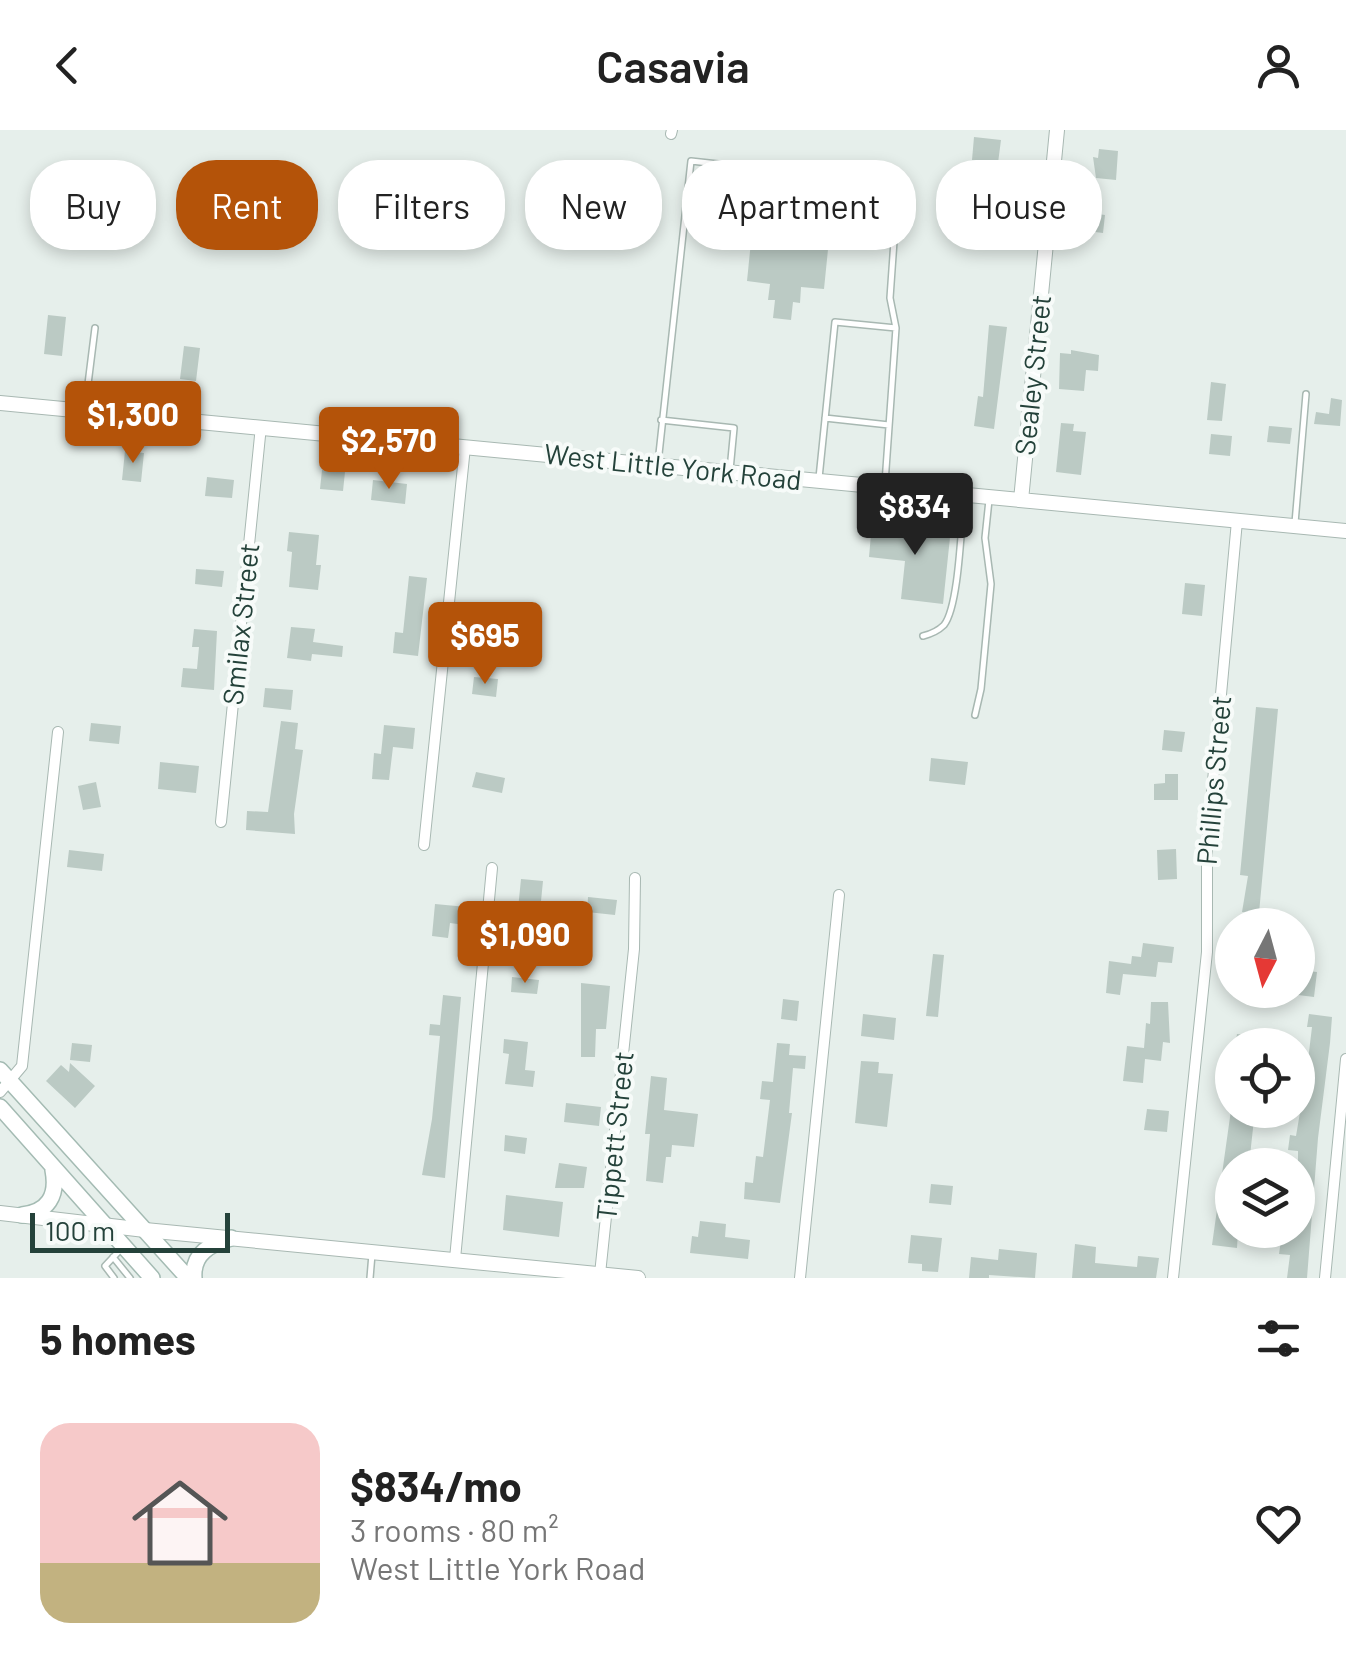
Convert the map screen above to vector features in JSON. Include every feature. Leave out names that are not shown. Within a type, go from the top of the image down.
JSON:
[{"type":"main road","points":[[3,1081],[191,1278],[204,1250],[232,1238]]},
{"type":"main road","points":[[0,1108],[104,1226],[118,1252],[150,1277]]},
{"type":"main road","points":[[22,1215],[36,1214],[50,1202],[56,1180],[54,1170]]},
{"type":"street","name":"Sealey Street","points":[[1021,500],[1057,130]]},
{"type":"street","name":"West Little York Road","points":[[0,403],[1346,531]]},
{"type":"street","name":"Smilax Street","points":[[222,822],[261,426]]},
{"type":"street","points":[[424,845],[464,447]]},
{"type":"street","name":"Phillips Street","points":[[1173,1278],[1206,952],[1206,846],[1237,521]]},
{"type":"street","points":[[3,1081],[22,1066],[25,1048],[58,732]]},
{"type":"street","points":[[455,1259],[492,868]]},
{"type":"street","name":"Tippett Street","points":[[596,1275],[634,948],[635,878]]},
{"type":"street","points":[[800,1278],[838,895]]},
{"type":"street","points":[[1325,1278],[1346,1060]]},
{"type":"street","points":[[0,1213],[455,1259],[495,1271],[638,1278]]},
{"type":"lane","points":[[658,466],[690,161],[898,184],[890,298],[896,328],[890,425],[891,518]]},
{"type":"lane","points":[[819,481],[835,322],[896,328]]},
{"type":"lane","points":[[84,411],[95,328]]},
{"type":"lane","points":[[1295,526],[1306,394]]},
{"type":"lane","points":[[825,418],[890,425]]},
{"type":"lane","points":[[661,420],[734,428],[730,473]]},
{"type":"lane","points":[[923,636],[933,634],[947,621],[956,578],[964,496]]},
{"type":"lane","points":[[975,715],[992,584],[986,538],[989,498]]},
{"type":"lane","points":[[114,1278],[104,1266],[118,1252],[130,1278]]},
{"type":"lane","points":[[370,1278],[372,1252]]},
{"type":"building","points":[[974,137],[1001,140],[998,160],[972,160]]},
{"type":"building","points":[[1099,149],[1118,151],[1116,180],[1102,179],[1102,160],[1093,157],[1098,158]]},
{"type":"building","points":[[750,250],[828,250],[824,289],[801,287],[800,303],[793,302],[791,320],[773,318],[775,300],[768,300],[770,284],[747,281]]},
{"type":"building","points":[[48,315],[66,317],[62,356],[44,354]]},
{"type":"building","points":[[989,325],[1007,327],[994,429],[974,426],[978,396],[983,397]]},
{"type":"building","points":[[184,346],[200,348],[196,381],[180,379]]},
{"type":"building","points":[[1071,350],[1099,355],[1098,371],[1086,370],[1084,391],[1059,389],[1060,353],[1071,354]]},
{"type":"building","points":[[1211,382],[1226,384],[1222,421],[1207,420]]},
{"type":"building","points":[[1331,398],[1342,400],[1340,426],[1314,424],[1316,412],[1329,414]]},
{"type":"building","points":[[1061,423],[1074,424],[1073,431],[1086,432],[1081,475],[1056,472]]},
{"type":"building","points":[[1269,426],[1292,428],[1290,444],[1267,442]]},
{"type":"building","points":[[1211,434],[1232,436],[1230,456],[1209,454]]},
{"type":"building","points":[[125,451],[144,453],[141,482],[122,480]]},
{"type":"building","points":[[322,470],[345,472],[343,491],[320,489]]},
{"type":"building","points":[[207,477],[234,480],[232,498],[205,496]]},
{"type":"building","points":[[373,480],[407,484],[405,504],[371,500]]},
{"type":"building","points":[[872,523],[951,528],[943,604],[901,599],[905,561],[869,557]]},
{"type":"building","points":[[289,532],[319,535],[318,590],[289,587]]},
{"type":"building","points":[[196,569],[224,571],[222,587],[195,584]]},
{"type":"building","points":[[409,576],[427,578],[418,656],[393,653],[395,632],[403,633]]},
{"type":"building","points":[[1185,583],[1205,585],[1202,616],[1182,614]]},
{"type":"building","points":[[500,613],[520,616],[517,636],[497,634]]},
{"type":"building","points":[[291,627],[315,629],[313,642],[343,646],[342,657],[312,654],[311,661],[287,658]]},
{"type":"building","points":[[194,629],[217,631],[214,690],[181,687],[183,668],[197,669],[199,647],[192,647]]},
{"type":"building","points":[[474,677],[498,679],[496,697],[472,694]]},
{"type":"building","points":[[265,688],[293,690],[291,710],[263,707]]},
{"type":"building","points":[[1256,707],[1278,709],[1259,908],[1243,908],[1248,876],[1240,875]]},
{"type":"building","points":[[281,721],[298,723],[295,749],[303,750],[295,834],[246,830],[247,811],[268,812]]},
{"type":"building","points":[[91,723],[121,726],[119,744],[89,741]]},
{"type":"building","points":[[384,725],[415,728],[413,749],[393,747],[389,780],[372,779],[374,753],[381,754]]},
{"type":"building","points":[[1164,730],[1185,732],[1182,752],[1162,750]]},
{"type":"building","points":[[931,758],[968,762],[965,785],[929,781]]},
{"type":"building","points":[[160,762],[199,766],[196,793],[158,789]]},
{"type":"building","points":[[476,772],[505,778],[502,793],[472,787]]},
{"type":"building","points":[[1165,774],[1178,774],[1178,800],[1154,800],[1154,784],[1165,783]]},
{"type":"building","points":[[96,782],[101,807],[83,810],[78,786]]},
{"type":"building","points":[[1176,849],[1177,879],[1158,880],[1157,850]]},
{"type":"building","points":[[69,850],[104,854],[102,871],[67,867]]},
{"type":"building","points":[[521,879],[543,881],[540,911],[518,909]]},
{"type":"building","points":[[588,897],[617,900],[615,915],[587,912]]},
{"type":"building","points":[[435,904],[467,907],[465,925],[450,923],[448,938],[432,936]]},
{"type":"building","points":[[1143,943],[1174,947],[1172,963],[1158,962],[1156,977],[1123,974],[1120,995],[1106,993],[1109,961],[1131,964],[1132,956],[1141,957]]},
{"type":"building","points":[[933,954],[944,955],[938,1017],[926,1016]]},
{"type":"building","points":[[512,977],[539,980],[537,994],[511,992]]},
{"type":"building","points":[[581,983],[610,986],[606,1029],[596,1029],[595,1057],[581,1057]]},
{"type":"building","points":[[443,995],[461,997],[445,1178],[422,1175],[440,1036],[429,1035],[430,1024],[440,1025]]},
{"type":"building","points":[[783,999],[799,1001],[797,1021],[781,1019]]},
{"type":"building","points":[[1151,1002],[1168,1002],[1170,1043],[1163,1042],[1161,1061],[1145,1059],[1143,1083],[1123,1081],[1127,1046],[1144,1048]]},
{"type":"building","points":[[863,1014],[896,1018],[894,1040],[861,1036]]},
{"type":"building","points":[[1309,1014],[1332,1017],[1315,1176],[1315,1148],[1288,1148],[1290,1135],[1296,1136],[1297,1128],[1315,1128],[1315,1028],[1307,1027]]},
{"type":"building","points":[[504,1039],[528,1042],[525,1070],[535,1071],[533,1087],[505,1084],[509,1054],[503,1053]]},
{"type":"building","points":[[72,1043],[92,1045],[90,1062],[70,1060]]},
{"type":"building","points":[[777,1043],[790,1044],[789,1055],[806,1056],[805,1069],[793,1068],[792,1113],[780,1203],[744,1199],[745,1182],[753,1183],[756,1156],[763,1157],[770,1100],[760,1099],[762,1081],[773,1082]]},
{"type":"building","points":[[861,1061],[879,1062],[878,1073],[893,1074],[887,1127],[855,1123]]},
{"type":"building","points":[[70,1063],[95,1086],[75,1108],[46,1081],[61,1065],[69,1072]]},
{"type":"building","points":[[651,1076],[667,1078],[664,1110],[698,1114],[694,1147],[672,1145],[671,1157],[666,1157],[663,1183],[646,1181],[650,1134],[645,1134]]},
{"type":"building","points":[[566,1103],[601,1107],[599,1126],[564,1122]]},
{"type":"building","points":[[1147,1109],[1169,1111],[1167,1132],[1144,1130]]},
{"type":"building","points":[[1228,1128],[1253,1128],[1251,1148],[1226,1148]]},
{"type":"building","points":[[505,1135],[527,1138],[525,1154],[504,1151]]},
{"type":"building","points":[[559,1163],[587,1167],[584,1188],[555,1188]]},
{"type":"building","points":[[931,1184],[953,1186],[951,1205],[929,1203]]},
{"type":"building","points":[[506,1195],[563,1202],[559,1237],[503,1230]]},
{"type":"building","points":[[700,1221],[726,1224],[725,1237],[750,1240],[748,1259],[690,1253],[692,1236],[698,1237]]},
{"type":"building","points":[[911,1235],[942,1238],[938,1272],[922,1271],[922,1264],[908,1263]]},
{"type":"building","points":[[1075,1244],[1096,1247],[1095,1263],[1137,1267],[1138,1256],[1159,1258],[1156,1278],[1072,1278]]},
{"type":"building","points":[[1280,1248],[1309,1248],[1307,1278],[1287,1278],[1290,1255],[1279,1254]]},
{"type":"building","points":[[999,1249],[1037,1253],[1035,1278],[969,1278],[971,1257],[998,1260]]}]
